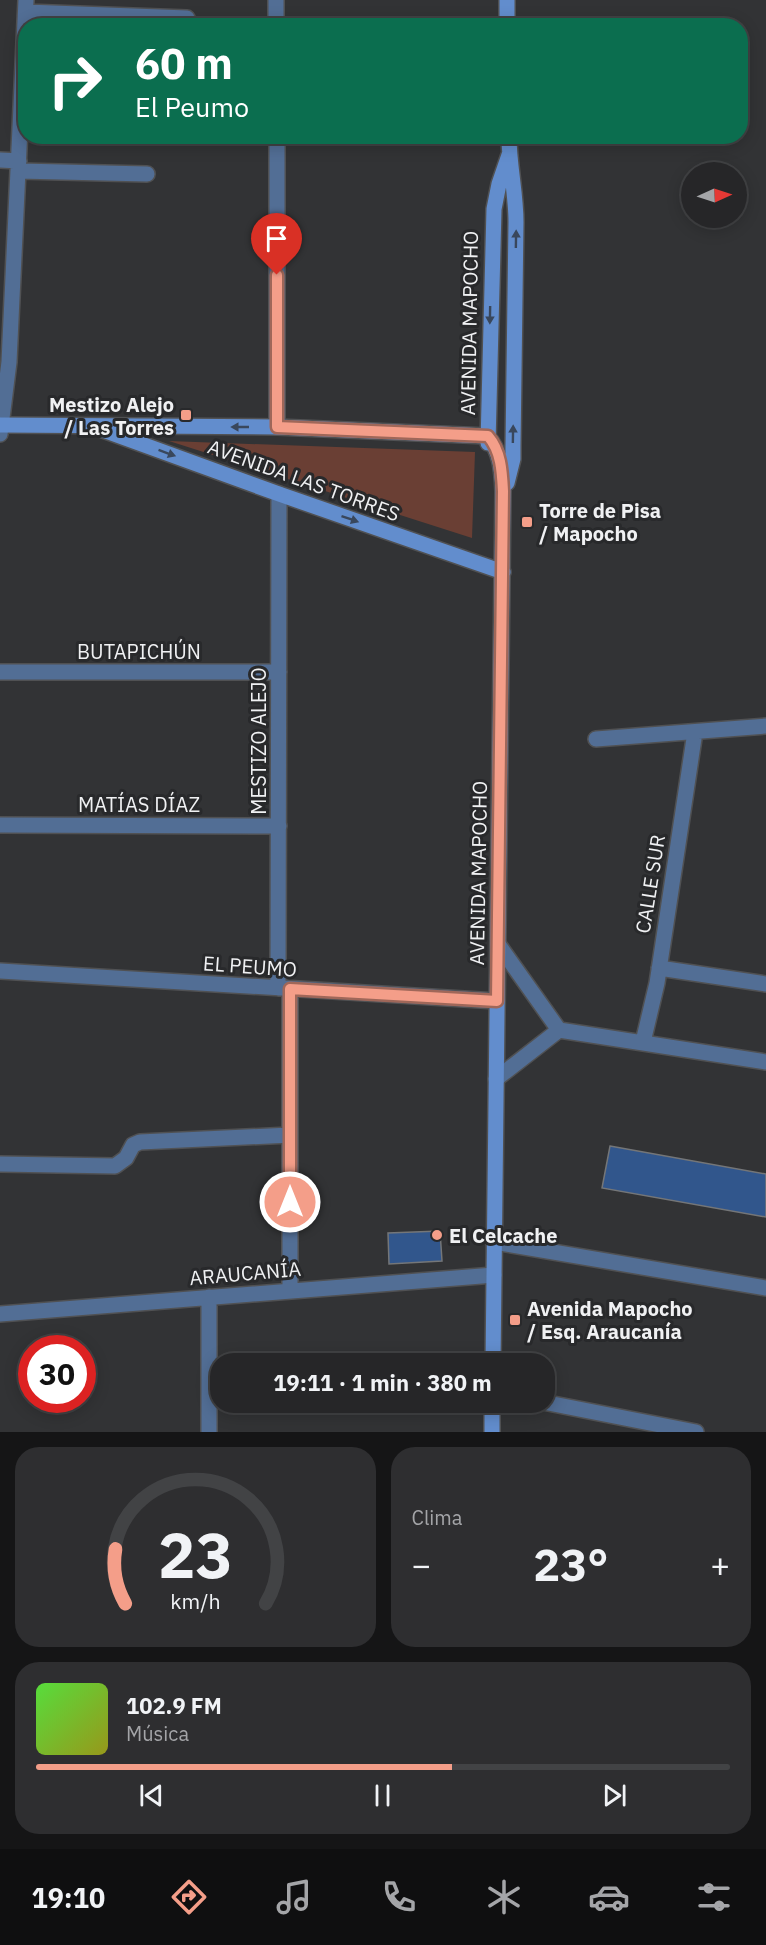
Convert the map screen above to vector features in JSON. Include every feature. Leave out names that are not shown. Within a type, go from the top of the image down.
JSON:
[{"type":"main road","points":[[507,0],[507,18]]},
{"type":"main road","name":"AVENIDA MAPOCHO","points":[[493,1353],[503,491],[510,471],[513,447],[516,222],[509,144]]},
{"type":"main road","name":"AVENIDA MAPOCHO","points":[[503,491],[490,463],[488,436],[494,209],[509,154]]},
{"type":"main road","name":"AVENIDA LAS TORRES","points":[[92,426],[503,572]]},
{"type":"main road","name":"AVENIDA LAS TORRES","points":[[1,428],[277,427],[488,436]]},
{"type":"main road","points":[[492,1413],[492,1432]]},
{"type":"street","points":[[276,0],[276,18]]},
{"type":"street","points":[[26,6],[188,18]]},
{"type":"street","points":[[1,428],[9,362],[20,144]]},
{"type":"street","points":[[277,144],[277,427]]},
{"type":"street","points":[[0,160],[19,166],[147,174]]},
{"type":"street","name":"MESTIZO ALEJO","points":[[279,494],[279,826],[290,1135],[290,1290]]},
{"type":"street","name":"BUTAPICHÚN","points":[[0,672],[279,672]]},
{"type":"street","points":[[596,739],[766,726]]},
{"type":"street","name":"CALLE SUR","points":[[643,1042],[657,983],[695,732]]},
{"type":"street","name":"MATÍAS DÍAZ","points":[[0,825],[279,826]]},
{"type":"street","points":[[498,944],[559,1030]]},
{"type":"street","points":[[659,968],[766,984]]},
{"type":"street","name":"EL PEUMO","points":[[0,971],[497,1001]]},
{"type":"street","points":[[496,1079],[559,1030],[766,1062]]},
{"type":"street","points":[[0,1164],[115,1166],[126,1158],[133,1145],[140,1142],[290,1135]]},
{"type":"street","points":[[494,1242],[766,1288]]},
{"type":"street","name":"ARAUCANÍA","points":[[0,1314],[494,1275]]},
{"type":"street","points":[[208,1297],[209,1432]]},
{"type":"street","points":[[555,1404],[696,1432]]},
{"type":"shaded area","points":[[169,441],[475,452],[472,538]]},
{"type":"building","points":[[610,1146],[766,1174],[766,1217],[602,1188]]},
{"type":"building","points":[[440,1231],[442,1261],[389,1264],[388,1233]]},
{"type":"place","name":"Mestizo Alejo / Las Torres","points":[[186,415]]},
{"type":"place","name":"Torre de Pisa / Mapocho","points":[[527,522]]},
{"type":"place","name":"El Celcache","points":[[437,1235]]},
{"type":"place","name":"Avenida Mapocho / Esq. Araucanía","points":[[515,1320]]},
{"type":"route","points":[[277,275],[277,427],[488,436],[498,452],[501,463],[503,491],[497,1001],[290,989],[290,1202]]}]
